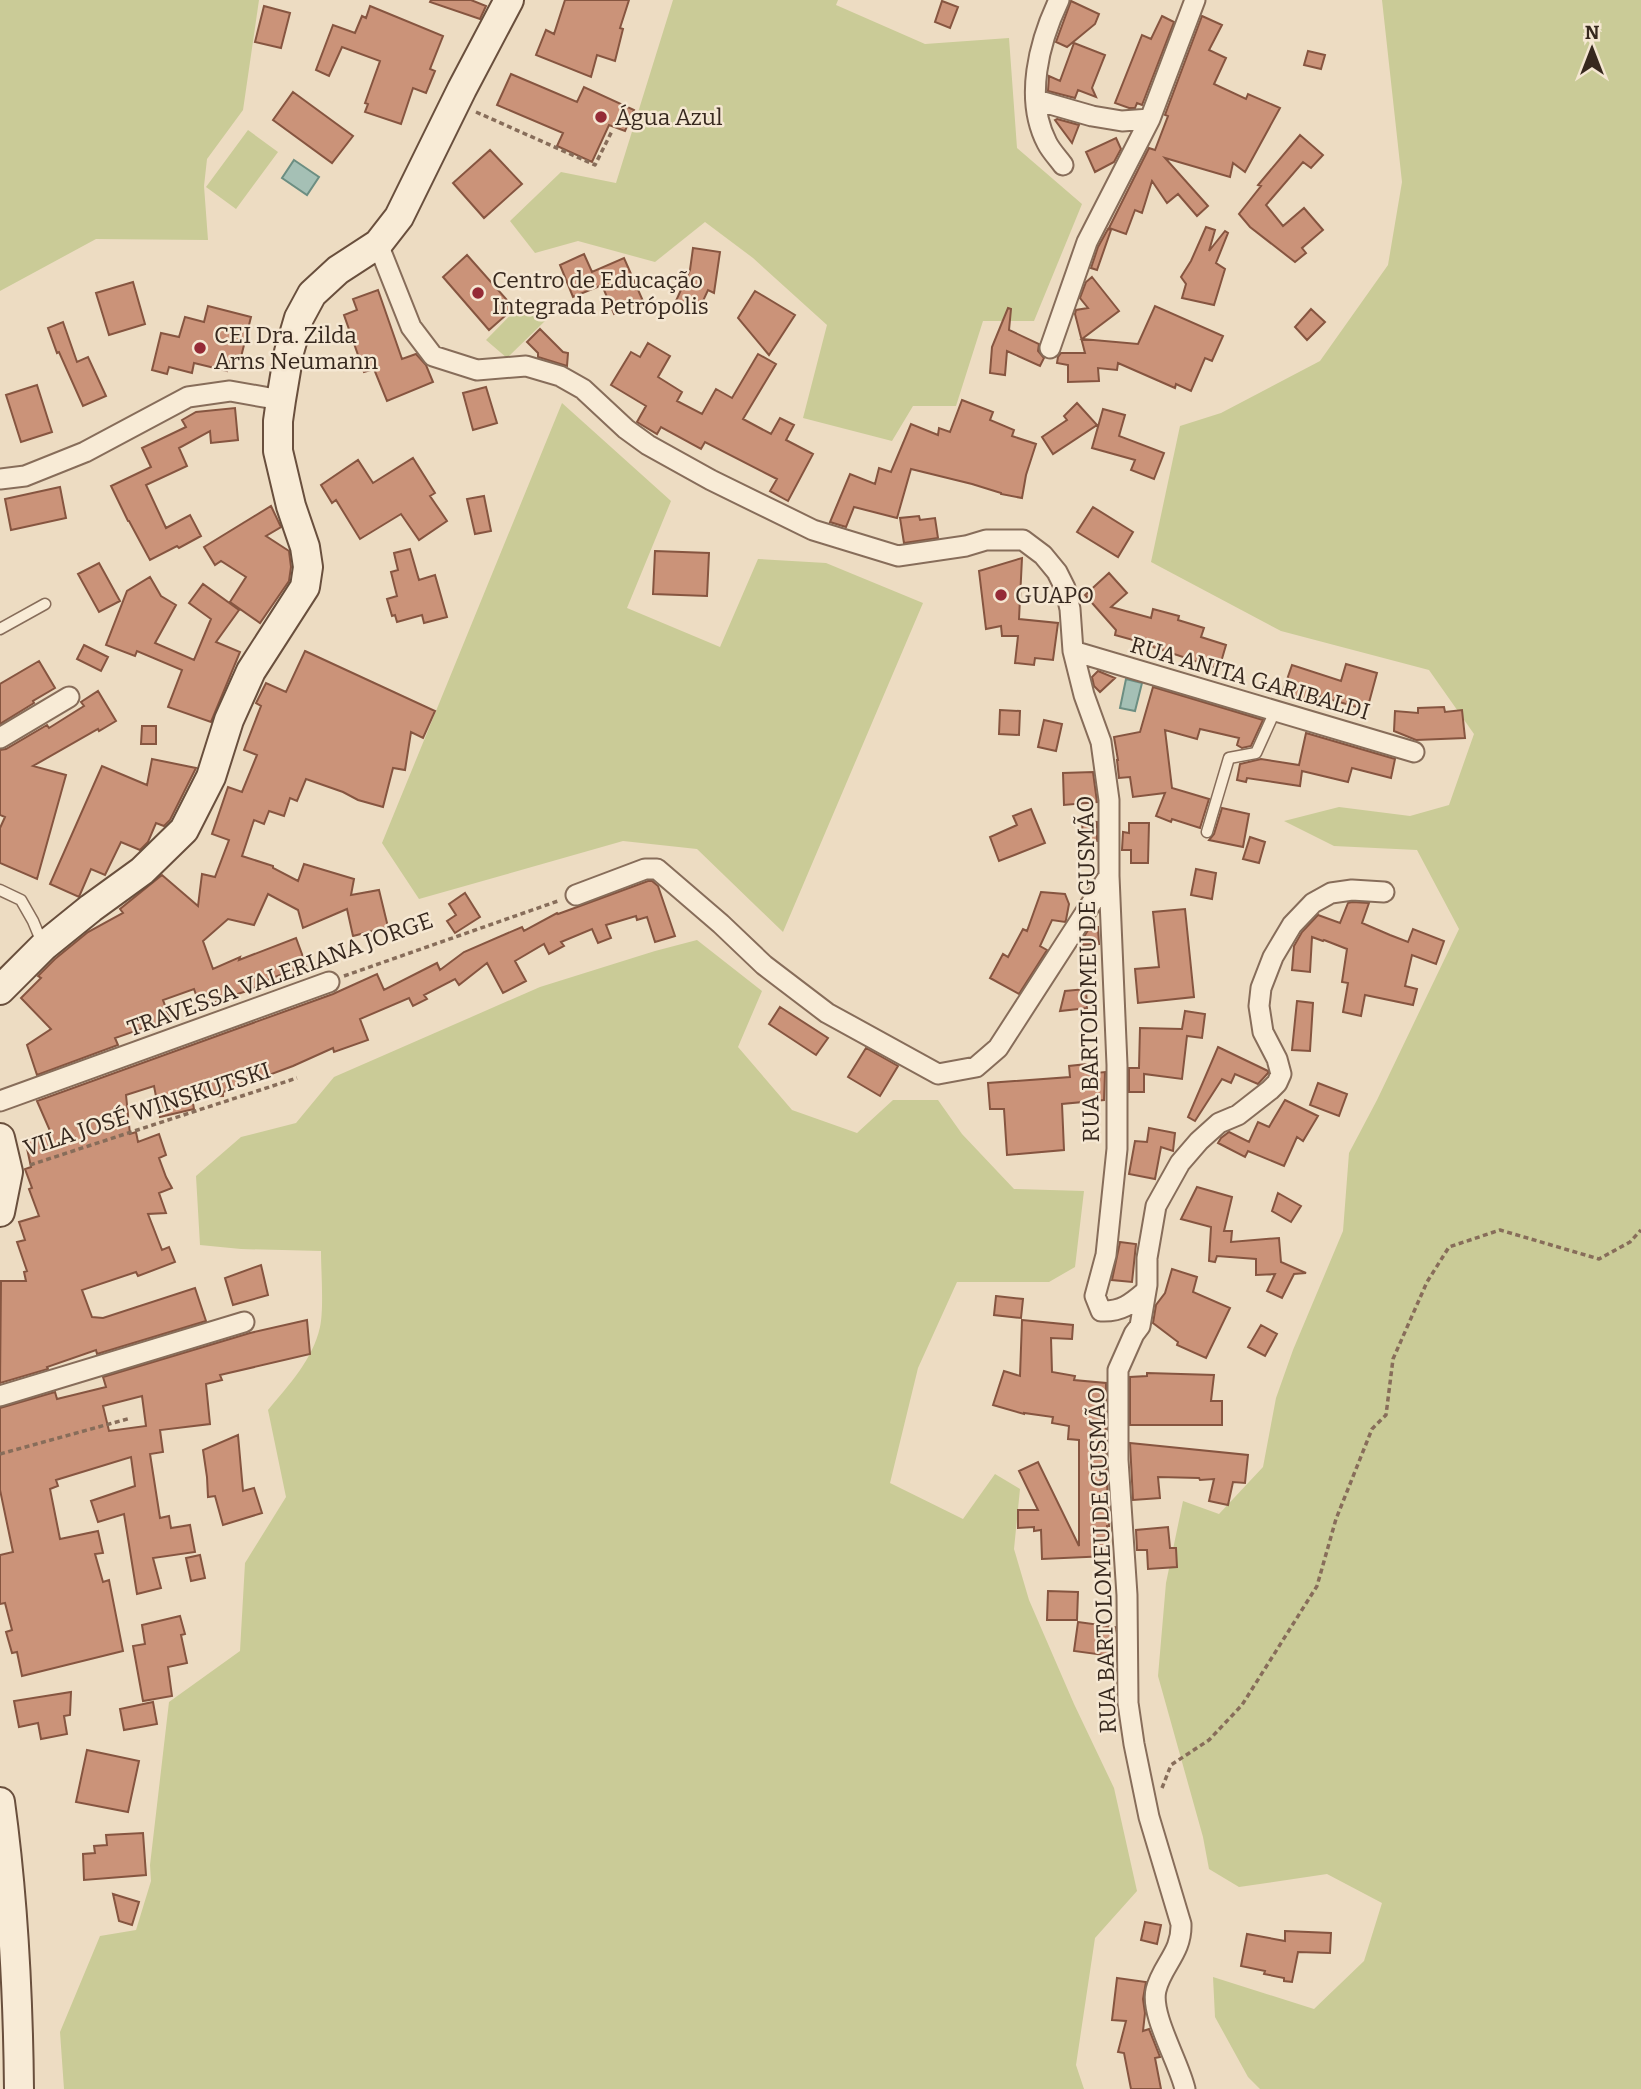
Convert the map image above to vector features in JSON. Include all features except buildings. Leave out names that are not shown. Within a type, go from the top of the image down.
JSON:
[{"type":"main road","points":[[0,990],[44,946],[142,871],[184,830],[211,778],[229,720],[251,671],[305,587],[308,567],[305,547],[291,506],[278,452],[281,400],[299,318],[312,294],[338,271],[378,244],[399,217],[509,0]]},
{"type":"main road","points":[[0,1138],[8,1172],[0,1212]]},
{"type":"main road","points":[[0,1802],[8,1858],[19,2089]]},
{"type":"street","points":[[1059,0],[1040,52],[1036,100],[1039,123],[1047,145],[1063,165]]},
{"type":"street","points":[[1050,348],[1087,242],[1150,119],[1195,0]]},
{"type":"street","points":[[1036,100],[1092,117],[1122,121],[1150,119]]},
{"type":"street","name":"RUA BARTOLOMEU DE GUSMÃO","points":[[378,244],[411,327],[433,356],[477,370],[526,366],[560,376],[583,389],[626,429],[648,445],[711,480],[813,530],[898,556],[966,546],[986,540],[1023,540],[1043,555],[1057,572],[1065,588],[1070,609],[1073,651],[1084,695],[1101,742],[1109,800],[1117,1149],[1106,1255],[1095,1296],[1101,1311],[1115,1312],[1146,1291]]},
{"type":"street","points":[[0,479],[25,476],[85,452],[188,397],[230,391],[281,400]]},
{"type":"street","name":"RUA ANITA GARIBALDI","points":[[1073,651],[1414,752]]},
{"type":"street","points":[[0,738],[69,697]]},
{"type":"street","points":[[576,895],[645,869],[657,869],[765,965],[827,1013],[938,1074],[976,1067],[998,1048],[1109,876]]},
{"type":"street","points":[[1146,1291],[1147,1258],[1156,1206],[1180,1164],[1219,1123],[1238,1115],[1277,1083],[1281,1074],[1277,1059],[1263,1032],[1259,1006],[1261,988],[1273,957],[1292,925],[1313,903],[1331,893],[1352,890],[1384,892]]},
{"type":"street","name":"TRAVESSA VALERIANA JORGE","points":[[0,1101],[329,982]]},
{"type":"street","name":"RUA BARTOLOMEU DE GUSMÃO","points":[[1146,1291],[1140,1326],[1118,1370],[1120,1495],[1127,1595],[1128,1703],[1149,1817],[1181,1924],[1181,1938],[1155,1992],[1158,2018],[1182,2075],[1185,2089]]},
{"type":"street","points":[[0,1396],[244,1322]]},
{"type":"lane","points":[[0,629],[45,604]]},
{"type":"lane","points":[[1206,832],[1229,758],[1256,753],[1275,710]]},
{"type":"lane","points":[[0,890],[21,900],[44,946]]},
{"type":"path","points":[[455,103],[595,165],[612,131]]},
{"type":"path","name":"TRAVESSA VALERIANA JORGE","points":[[329,982],[576,895]]},
{"type":"path","name":"VILA JOSÉ WINSKUTSKI","points":[[8,1172],[297,1078]]},
{"type":"path","points":[[1149,1817],[1171,1765],[1209,1740],[1242,1705],[1317,1586],[1336,1519],[1373,1429],[1386,1415],[1393,1359],[1427,1282],[1450,1247],[1500,1230],[1599,1259],[1630,1241],[1641,1230]]},
{"type":"path","points":[[0,1454],[131,1418]]},
{"type":"green space","points":[[0,0],[259,0],[243,110],[207,159],[204,186],[208,240],[96,239],[0,291]]},
{"type":"green space","points":[[673,0],[838,0],[836,5],[925,44],[1009,38],[1017,148],[1082,204],[1034,321],[983,321],[956,406],[913,406],[892,441],[803,418],[827,325],[753,258],[705,222],[655,262],[578,241],[535,253],[510,221],[561,172],[616,183]]},
{"type":"green space","points":[[1382,0],[1641,0],[1641,2089],[1260,2089],[1248,2077],[1215,2017],[1213,1977],[1314,2009],[1364,1961],[1382,1903],[1327,1874],[1239,1887],[1209,1869],[1203,1837],[1158,1676],[1166,1583],[1183,1501],[1219,1514],[1263,1467],[1276,1398],[1343,1231],[1349,1153],[1459,929],[1417,850],[1334,846],[1284,821],[1339,807],[1410,816],[1449,805],[1474,734],[1429,670],[1281,631],[1151,562],[1180,426],[1221,413],[1320,361],[1388,265],[1402,182]]},
{"type":"green space","points":[[248,130],[278,152],[236,209],[206,187]]},
{"type":"green space","points":[[525,300],[546,320],[507,358],[486,340]]},
{"type":"green space","points":[[562,403],[671,501],[627,608],[720,647],[758,559],[826,563],[923,603],[783,932],[697,849],[623,841],[419,899],[382,843]]},
{"type":"green space","points":[[697,940],[762,991],[738,1047],[792,1110],[857,1133],[893,1100],[938,1100],[962,1134],[1014,1189],[1084,1191],[1075,1267],[1049,1282],[957,1282],[918,1368],[890,1483],[963,1519],[995,1474],[1020,1489],[1014,1549],[1029,1600],[1114,1788],[1137,1891],[1095,1938],[1076,2065],[1084,2089],[64,2089],[60,2032],[100,1936],[136,1930],[151,1881],[150,1865],[169,1702],[240,1651],[245,1563],[286,1497],[268,1410],[306,1361],[320,1327],[321,1251],[200,1245],[196,1176],[241,1137],[296,1123],[334,1077],[540,987]]},
{"type":"shaded area","points":[[294,160],[319,177],[307,195],[282,178]]},
{"type":"shaded area","points":[[1126,679],[1142,683],[1135,711],[1120,708]]},
{"type":"place","name":"Água Azul","points":[[601,117]]},
{"type":"place","name":"Centro de Educação Integrada Petrópolis","points":[[478,293]]},
{"type":"place","name":"CEI Dra. Zilda Arns Neumann","points":[[200,348]]},
{"type":"place","name":"GUAPO","points":[[1001,595]]}]
